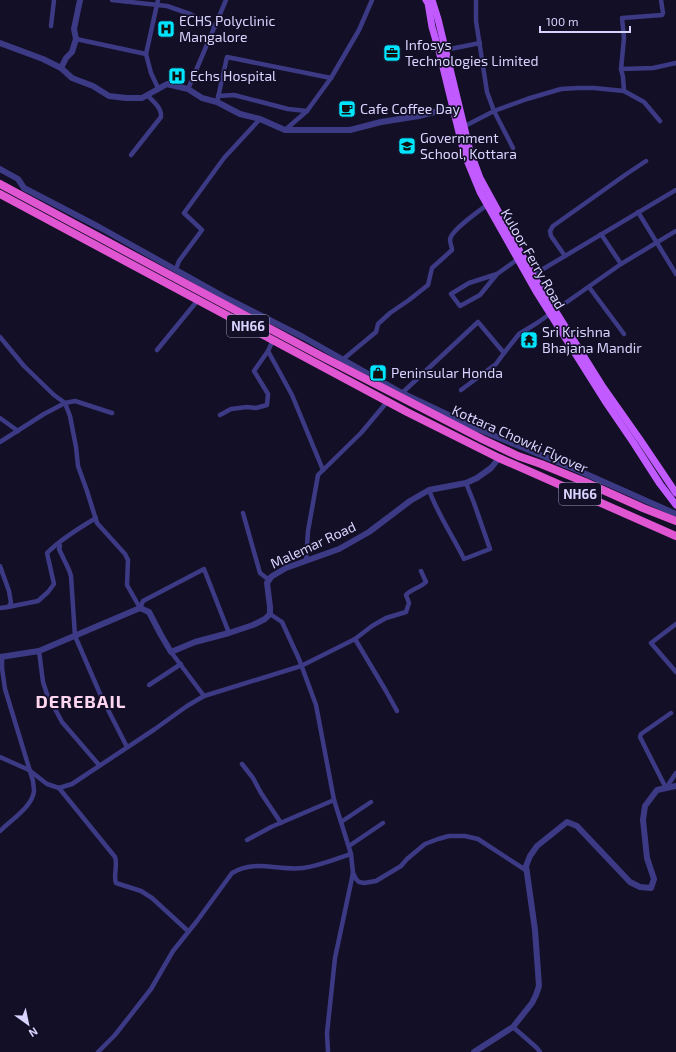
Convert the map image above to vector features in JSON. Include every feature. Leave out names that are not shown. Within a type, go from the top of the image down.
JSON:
[{"type":"highway","name":"NH66","points":[[0,184],[400,395]]},
{"type":"highway","name":"NH66","points":[[0,194],[387,402],[499,458],[676,536]]},
{"type":"highway","name":"Kottara Chowki Flyover","points":[[400,395],[482,439],[518,456],[585,482],[676,521]]},
{"type":"main road","name":"Kuloor Ferry Road","points":[[426,0],[428,3],[432,27],[461,128],[480,178],[552,312],[598,389],[676,506]]},
{"type":"main road","name":"Kuloor Ferry Road","points":[[432,0],[445,50],[455,106]]},
{"type":"main road","name":"Kuloor Ferry Road","points":[[461,128],[464,153],[480,192],[537,293],[552,312],[676,493]]},
{"type":"street","points":[[51,26],[54,0]]},
{"type":"street","points":[[61,68],[66,58],[72,52],[76,39],[74,29],[80,0]]},
{"type":"street","points":[[112,0],[157,2],[190,14],[215,27]]},
{"type":"street","points":[[188,89],[226,0]]},
{"type":"street","points":[[285,130],[307,111],[331,78],[359,30],[372,0]]},
{"type":"street","points":[[476,0],[476,21],[487,92],[494,111],[513,148]]},
{"type":"street","points":[[624,91],[621,69],[624,38],[622,18],[660,16],[663,13],[661,0]]},
{"type":"street","points":[[157,2],[146,54],[150,73],[158,88]]},
{"type":"street","points":[[76,39],[146,54]]},
{"type":"street","points":[[0,42],[61,68],[72,78],[93,86],[109,96],[142,98],[158,88],[168,84],[188,89],[202,98],[217,99],[234,95],[288,109],[307,111]]},
{"type":"street","points":[[445,50],[480,43]]},
{"type":"street","points":[[217,99],[227,57],[331,78]]},
{"type":"street","points":[[621,69],[653,68],[676,63]]},
{"type":"street","points":[[461,128],[494,111],[561,89],[594,88],[624,91],[644,102],[660,121]]},
{"type":"street","points":[[131,154],[162,114],[159,108],[147,95]]},
{"type":"street","points":[[217,99],[240,114],[285,130],[350,130],[381,122],[419,116],[455,106]]},
{"type":"street","points":[[176,269],[179,261],[202,230],[184,212],[224,158],[260,120]]},
{"type":"street","points":[[565,256],[551,236],[550,231],[552,226],[646,161]]},
{"type":"street","points":[[0,169],[18,179],[24,188],[99,227],[228,299],[296,334],[339,362],[376,332],[378,324],[390,312],[428,286],[432,268],[452,250],[450,239],[453,233],[487,205]]},
{"type":"street","points":[[533,275],[676,190]]},
{"type":"street","points":[[638,212],[676,274]]},
{"type":"street","points":[[461,390],[496,364],[519,334],[621,264],[676,231]]},
{"type":"street","points":[[601,234],[621,264]]},
{"type":"street","points":[[497,274],[469,282],[451,294],[460,306],[480,295],[497,274],[518,259]]},
{"type":"street","points":[[589,287],[624,334]]},
{"type":"street","points":[[157,350],[198,300]]},
{"type":"street","points":[[504,353],[478,322],[400,395],[577,470],[676,514]]},
{"type":"street","points":[[0,337],[24,366],[54,395],[65,403],[70,416],[78,466],[88,491],[97,523],[125,554],[128,560],[127,586],[140,608],[149,612],[171,652],[204,696]]},
{"type":"street","points":[[220,415],[231,409],[247,407],[256,408],[267,405],[268,394],[254,371],[274,340]]},
{"type":"street","points":[[268,351],[292,395],[323,470]]},
{"type":"street","points":[[0,442],[44,414],[65,403],[75,401],[112,413]]},
{"type":"street","points":[[306,561],[308,531],[318,475],[361,433],[387,402]]},
{"type":"street","points":[[0,418],[18,431]]},
{"type":"street","name":"Malemar Road","points":[[270,614],[267,583],[268,580],[274,575],[286,568],[339,549],[369,532],[410,501],[429,490],[466,483],[477,478],[491,468],[499,458]]},
{"type":"street","points":[[429,490],[434,504],[464,559],[490,549],[466,483]]},
{"type":"street","points":[[243,513],[260,573],[268,580]]},
{"type":"street","points":[[0,608],[38,601],[48,592],[54,584],[47,553],[73,532],[96,518]]},
{"type":"street","points":[[60,546],[59,549],[71,576],[75,636],[101,696],[127,747]]},
{"type":"street","points":[[0,566],[11,603],[8,607]]},
{"type":"street","points":[[0,831],[27,806],[34,791],[33,781],[5,688],[1,656],[39,650],[75,636],[140,608],[143,601],[204,569],[229,633]]},
{"type":"street","points":[[59,788],[72,784],[204,696],[301,666],[355,639],[372,626],[386,618],[406,612],[408,603],[406,595],[426,582],[421,571]]},
{"type":"street","points":[[171,652],[195,642],[253,625],[265,619],[270,614],[282,622],[301,666],[316,705],[334,800],[351,854],[353,873],[335,958],[327,1034],[328,1052]]},
{"type":"street","points":[[676,624],[651,643],[676,672]]},
{"type":"street","points":[[355,639],[397,711]]},
{"type":"street","points":[[39,650],[43,682],[47,694],[62,722],[99,765]]},
{"type":"street","points":[[148,685],[180,664]]},
{"type":"street","points":[[666,788],[640,737],[641,734],[671,713]]},
{"type":"street","points":[[0,757],[29,770],[47,784],[59,788],[115,857],[117,862],[116,882],[141,891],[152,898],[188,931]]},
{"type":"street","points":[[242,764],[253,778],[281,823]]},
{"type":"street","points":[[666,788],[676,773]]},
{"type":"street","points":[[474,1052],[513,1027],[532,1003],[539,986],[535,930],[526,866],[530,856],[537,846],[568,822],[577,826],[630,882],[640,887],[650,888],[654,879],[647,858],[643,820],[645,806],[657,790],[676,786]]},
{"type":"street","points":[[247,840],[271,827],[334,800]]},
{"type":"street","points":[[341,822],[371,802]]},
{"type":"street","points":[[348,846],[383,823]]},
{"type":"street","points":[[353,873],[359,882],[364,883],[376,881],[401,866],[425,844],[449,836],[465,836],[478,839],[527,871]]},
{"type":"street","points":[[98,1052],[115,1035],[151,989],[172,951],[232,873],[247,866],[303,868],[351,854]]},
{"type":"street","points":[[513,1027],[540,1052]]},
{"type":"place","name":"ECHS Polyclinic Mangalore","points":[[166,29]]},
{"type":"place","name":"Infosys Technologies Limited","points":[[392,53]]},
{"type":"place","name":"Echs Hospital","points":[[177,76]]},
{"type":"place","name":"Cafe Coffee Day","points":[[347,109]]},
{"type":"place","name":"Government School, Kottara","points":[[407,146]]},
{"type":"place","name":"Sri Krishna Bhajana Mandir","points":[[529,340]]},
{"type":"place","name":"Peninsular Honda","points":[[378,373]]},
{"type":"district","name":"DEREBAIL","points":[[81,702]]}]
